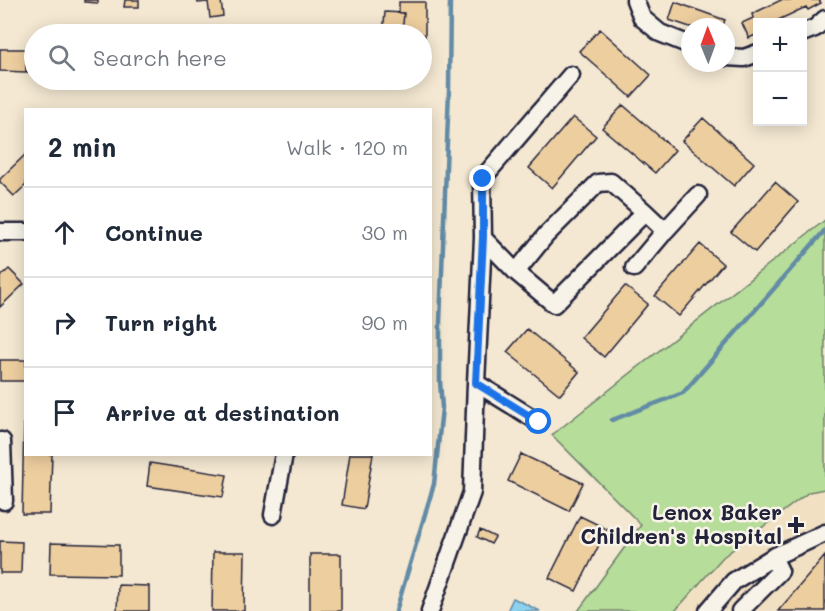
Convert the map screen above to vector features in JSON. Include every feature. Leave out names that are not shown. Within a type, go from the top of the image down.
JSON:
[{"type":"street","points":[[635,0],[642,18],[660,33],[681,41]]},
{"type":"street","points":[[807,31],[815,28],[825,19]]},
{"type":"street","points":[[735,58],[744,58],[753,54]]},
{"type":"street","points":[[430,611],[472,492],[483,237],[483,179],[572,75]]},
{"type":"street","points":[[516,272],[546,235],[598,183],[611,182],[665,231]]},
{"type":"street","points":[[634,268],[698,195]]},
{"type":"street","points":[[483,237],[516,272],[554,304],[645,212]]},
{"type":"street","points":[[0,232],[24,232]]},
{"type":"street","points":[[476,383],[539,422]]},
{"type":"street","points":[[0,441],[2,441],[4,501]]},
{"type":"street","points":[[273,515],[284,456]]},
{"type":"street","points":[[712,610],[734,582],[772,557],[825,533]]},
{"type":"street","points":[[740,611],[780,571],[772,557]]},
{"type":"shaded area","name":"Lenox Baker Children's Hospital","points":[[825,489],[825,611],[675,611],[723,557],[809,492]]},
{"type":"green space","points":[[825,220],[825,489],[809,492],[723,557],[675,611],[578,611],[641,525],[552,435]]},
{"type":"water","points":[[513,598],[540,611],[507,611]]},
{"type":"building","points":[[84,0],[98,0],[98,3],[84,2]]},
{"type":"building","points":[[125,0],[139,0],[139,7],[124,7]]},
{"type":"building","points":[[197,0],[226,0],[221,1],[223,16],[210,18],[208,2],[198,3]]},
{"type":"building","points":[[781,0],[819,0],[821,3],[783,18],[753,18],[752,14]]},
{"type":"building","points":[[399,2],[425,2],[425,24],[403,24],[404,13],[399,13]]},
{"type":"building","points":[[675,2],[719,18],[681,18],[681,24],[669,20]]},
{"type":"building","points":[[385,12],[404,13],[403,24],[384,24]]},
{"type":"building","points":[[753,18],[753,36],[749,38],[742,23]]},
{"type":"building","points":[[600,29],[651,75],[631,97],[579,51]]},
{"type":"building","points":[[0,49],[24,49],[24,72],[0,71]]},
{"type":"building","points":[[623,105],[675,150],[655,173],[602,128]]},
{"type":"building","points":[[573,117],[596,136],[552,188],[529,168]]},
{"type":"building","points":[[703,118],[754,163],[734,186],[682,141]]},
{"type":"building","points":[[24,156],[24,187],[14,196],[0,182],[0,179]]},
{"type":"building","points":[[775,182],[798,202],[755,252],[731,232]]},
{"type":"building","points":[[700,244],[723,264],[679,316],[655,296]]},
{"type":"building","points":[[9,269],[24,284],[0,307],[0,277]]},
{"type":"building","points":[[625,286],[648,304],[604,357],[581,338]]},
{"type":"building","points":[[527,329],[579,372],[560,395],[507,352]]},
{"type":"building","points":[[0,360],[24,360],[24,381],[0,381]]},
{"type":"building","points":[[24,419],[24,456],[52,456],[50,514],[22,514]]},
{"type":"building","points":[[521,454],[583,483],[569,511],[508,481]]},
{"type":"building","points":[[350,456],[373,456],[364,509],[342,505]]},
{"type":"building","points":[[150,463],[227,475],[223,497],[147,486]]},
{"type":"building","points":[[580,516],[607,529],[576,591],[549,578]]},
{"type":"building","points":[[480,530],[495,537],[491,544],[477,537]]},
{"type":"building","points":[[0,541],[22,542],[21,573],[0,573]]},
{"type":"building","points":[[51,543],[119,545],[119,575],[50,574]]},
{"type":"building","points":[[213,552],[245,552],[244,611],[212,611]]},
{"type":"building","points":[[310,554],[341,554],[341,611],[310,611]]},
{"type":"building","points":[[825,556],[825,611],[778,611]]},
{"type":"building","points":[[118,585],[149,586],[149,611],[117,611]]},
{"type":"waterway","points":[[396,611],[434,484],[442,408],[440,323],[450,0]]},
{"type":"waterway","points":[[612,420],[683,393],[825,230]]},
{"type":"place","name":"Lenox Baker Children's Hospital","points":[[796,525]]},
{"type":"route","points":[[483,179],[483,237],[476,383],[539,422]]}]
